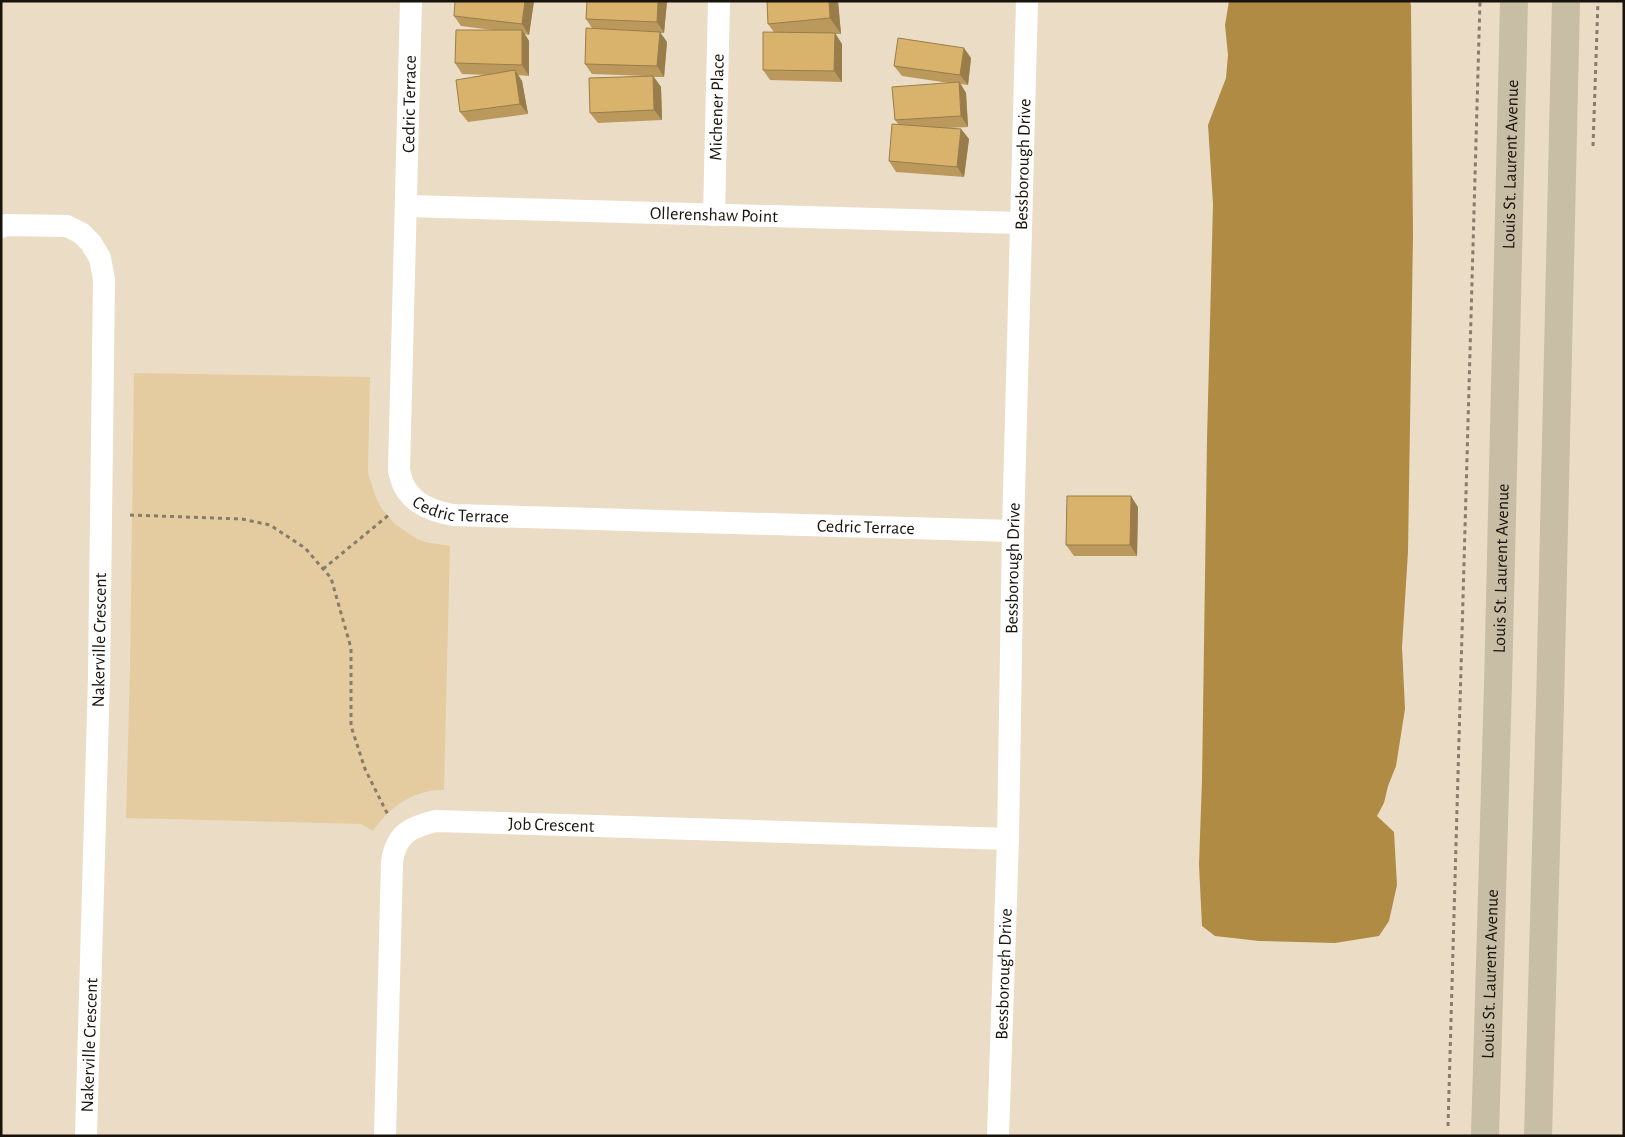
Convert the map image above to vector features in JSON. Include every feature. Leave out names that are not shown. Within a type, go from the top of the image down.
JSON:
[{"type":"main road","name":"Louis St. Laurent Avenue","points":[[1485,1136],[1514,1]]},
{"type":"main road","points":[[1538,1136],[1551,684],[1566,1]]},
{"type":"street","name":"Cedric Terrace","points":[[411,1],[399,470],[401,483],[418,503],[430,510],[463,516],[1013,530]]},
{"type":"street","name":"Michener Place","points":[[714,215],[719,1]]},
{"type":"street","name":"Bessborough Drive","points":[[998,1136],[1008,839],[1013,530],[1027,1]]},
{"type":"street","name":"Ollerenshaw Point","points":[[406,206],[1021,224]]},
{"type":"street","name":"Nakerville Crescent","points":[[1,227],[6,225],[67,226],[81,233],[91,243],[100,258],[104,279],[99,678],[86,1136]]},
{"type":"street","name":"Job Crescent","points":[[385,1136],[392,862],[394,848],[404,834],[418,825],[436,821],[1008,839]]},
{"type":"path","points":[[1448,1126],[1480,1]]},
{"type":"path","points":[[323,569],[390,514]]},
{"type":"path","points":[[130,516],[242,520],[270,526],[305,548],[331,578],[351,648],[351,726],[365,769],[388,815]]},
{"type":"shaded area","points":[[1229,1],[1410,1],[1411,6],[1413,235],[1408,552],[1402,647],[1405,709],[1396,766],[1384,803],[1377,816],[1394,832],[1397,885],[1389,921],[1379,936],[1335,943],[1259,941],[1215,936],[1202,926],[1199,865],[1213,204],[1208,125],[1226,78],[1228,55],[1225,25]]},
{"type":"shaded area","points":[[134,373],[370,377],[368,473],[376,498],[382,509],[395,524],[417,539],[450,546],[444,790],[433,790],[404,801],[387,814],[373,831],[361,824],[126,818]]},
{"type":"building","points":[[455,1],[525,1],[522,24],[454,16]]},
{"type":"building","points":[[587,1],[658,1],[657,22],[586,19]]},
{"type":"building","points":[[767,1],[829,1],[830,18],[768,24]]},
{"type":"building","points":[[586,28],[660,32],[657,66],[585,64]]},
{"type":"building","points":[[456,30],[522,30],[522,65],[455,63]]},
{"type":"building","points":[[763,32],[835,33],[834,71],[763,70]]},
{"type":"building","points":[[898,38],[964,48],[960,75],[894,66]]},
{"type":"building","points":[[515,70],[520,104],[460,112],[456,80]]},
{"type":"building","points":[[653,76],[654,110],[590,113],[589,78]]},
{"type":"building","points":[[959,82],[961,116],[895,120],[892,87]]},
{"type":"building","points":[[892,124],[961,129],[957,167],[889,161]]},
{"type":"building","points":[[1067,496],[1131,496],[1130,545],[1066,545]]}]
